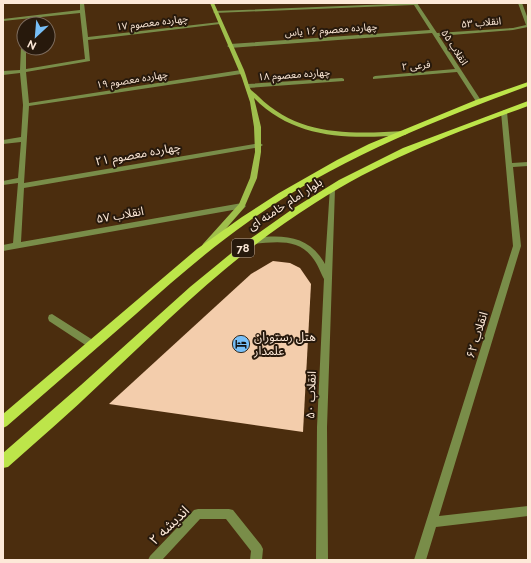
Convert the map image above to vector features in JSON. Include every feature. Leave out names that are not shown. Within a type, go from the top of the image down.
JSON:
[{"type":"main road","name":"بلوار امام خامنه ای","points":[[3,422],[200,252],[245,219],[282,195],[340,162],[372,146],[479,102],[528,84]]},
{"type":"main road","name":"بلوار امام خامنه ای","points":[[3,462],[96,379],[156,322],[209,276],[253,241],[297,210],[379,163],[422,143],[528,103]]},
{"type":"street","points":[[3,73],[88,60],[82,3]]},
{"type":"street","points":[[200,252],[242,206],[255,179],[260,145],[259,130],[248,87],[212,3]]},
{"type":"street","points":[[520,3],[528,26]]},
{"type":"street","points":[[215,12],[415,4]]},
{"type":"street","name":"انقلاب ۵۵","points":[[415,4],[479,102]]},
{"type":"street","points":[[35,16],[82,11]]},
{"type":"street","points":[[3,20],[16,18]]},
{"type":"street","name":"چهارده معصوم ۱۷","points":[[85,39],[220,23]]},
{"type":"street","name":"انقلاب ۵۳","points":[[434,33],[513,29],[528,26]]},
{"type":"street","name":"چهارده معصوم ۱۶ یاس","points":[[230,46],[434,33]]},
{"type":"street","points":[[17,245],[26,105],[23,71],[24,56]]},
{"type":"street","name":"فرعی ۲","points":[[375,78],[459,70]]},
{"type":"street","name":"چهارده معصوم ۱۹","points":[[26,105],[241,72]]},
{"type":"street","name":"چهارده معصوم ۱۸","points":[[248,87],[342,80]]},
{"type":"street","points":[[248,87],[258,100],[271,111],[289,121],[325,133],[360,136],[408,132]]},
{"type":"street","name":"انقلاب ۶۲","points":[[420,560],[517,246],[504,112]]},
{"type":"street","points":[[3,142],[24,139]]},
{"type":"street","name":"چهارده معصوم ۲۱","points":[[3,183],[21,183],[260,145]]},
{"type":"street","points":[[510,165],[528,164]]},
{"type":"street","points":[[328,281],[332,189]]},
{"type":"street","name":"انقلاب ۵۷","points":[[3,248],[242,206]]},
{"type":"street","name":"انقلاب ۵۰","points":[[253,241],[278,238],[300,242],[317,256],[328,281],[322,427],[322,560]]},
{"type":"street","points":[[52,318],[93,345]]},
{"type":"street","points":[[431,522],[528,511]]},
{"type":"street","name":"اندیشه ۲","points":[[154,560],[198,514],[229,514],[257,549],[256,560]]},
{"type":"building","name":"هتل رستوران علمدار","points":[[273,261],[290,263],[300,268],[311,284],[303,432],[109,404],[251,274]]},
{"type":"place","name":"هتل رستوران علمدار","points":[[241,344]]}]
